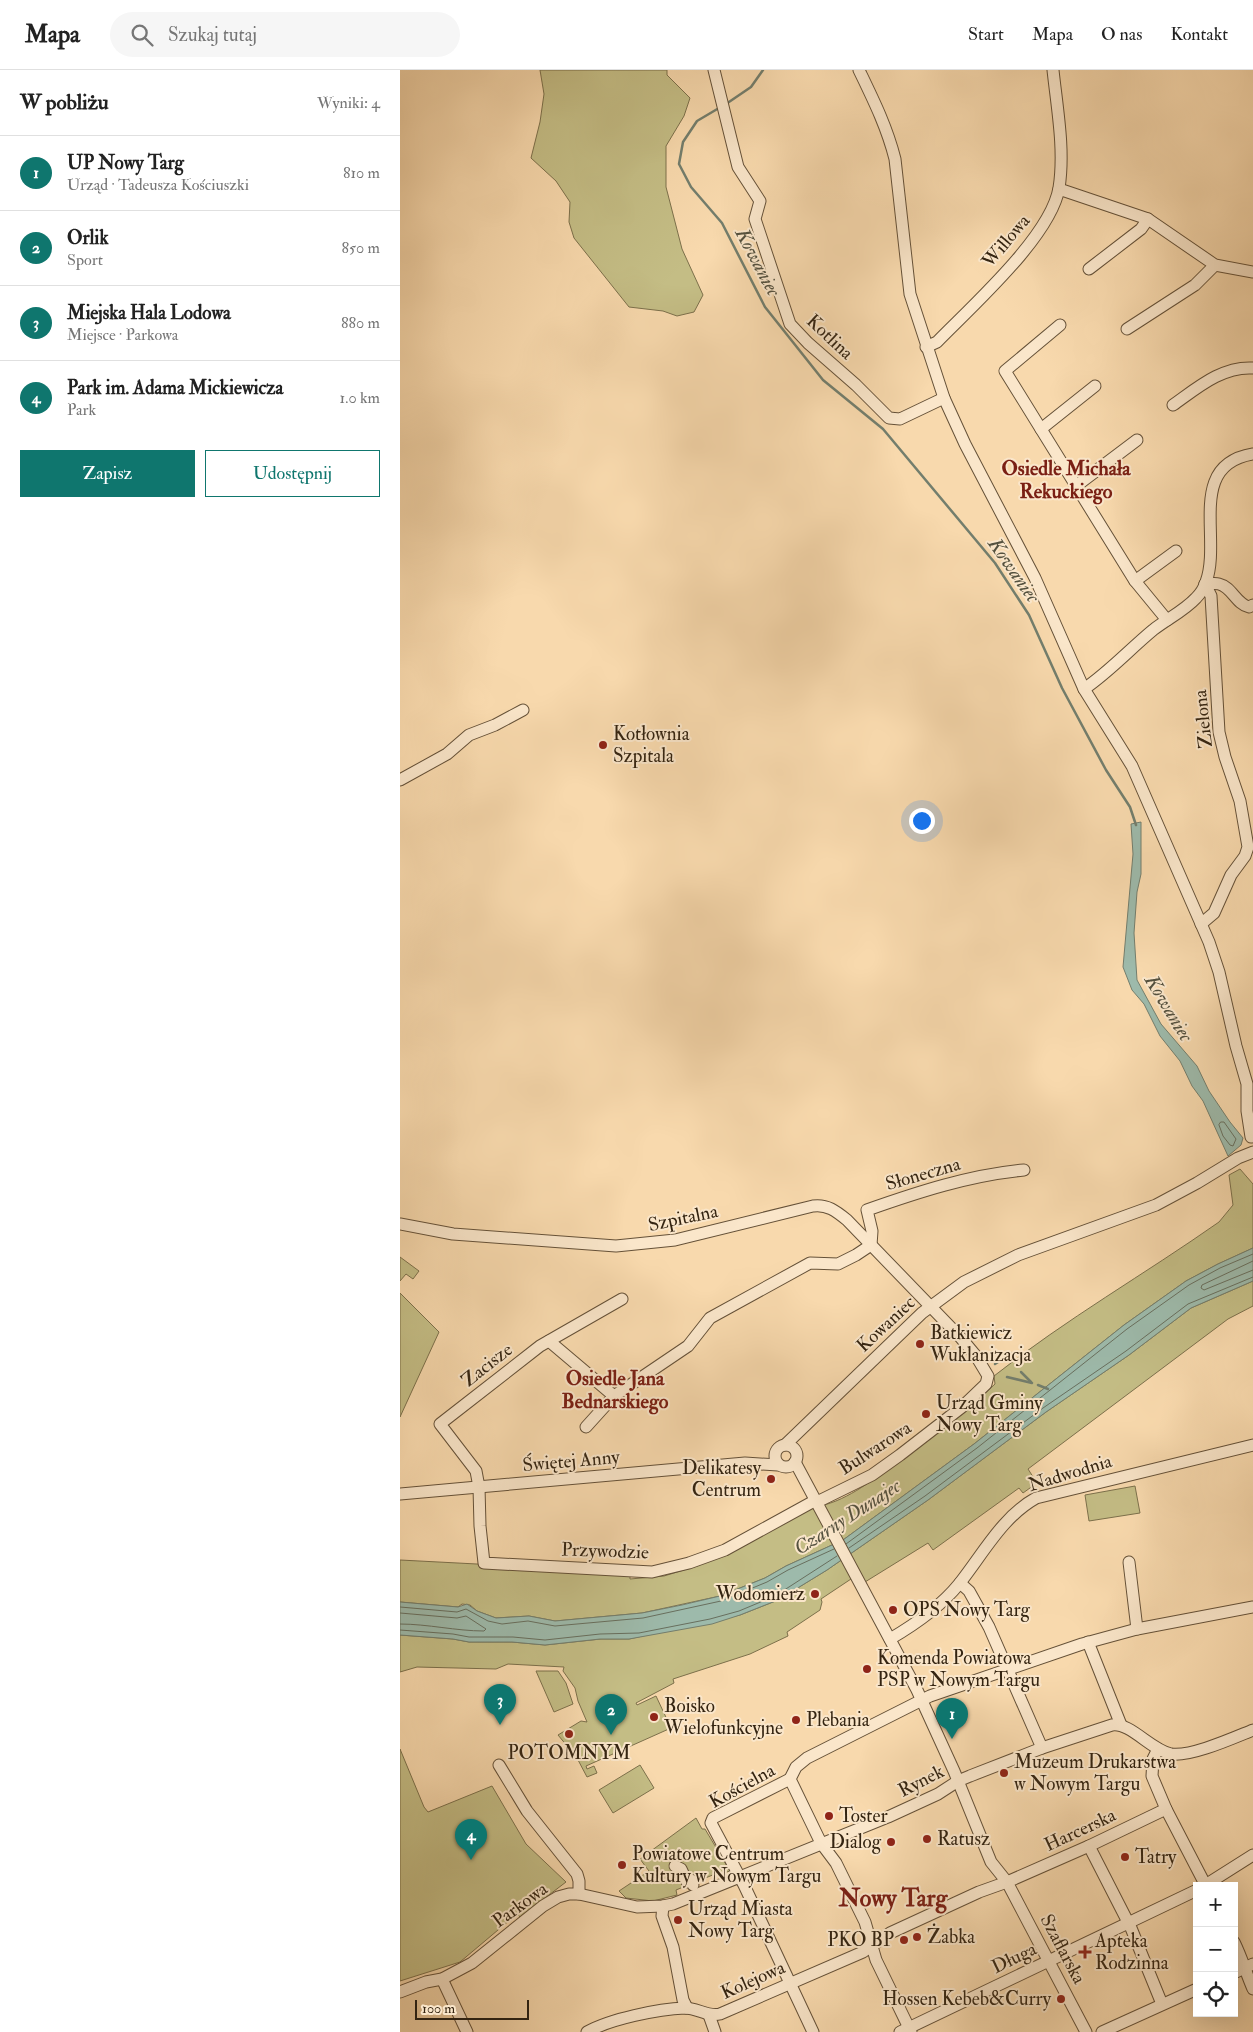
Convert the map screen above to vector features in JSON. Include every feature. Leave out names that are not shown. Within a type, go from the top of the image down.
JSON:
[{"type":"street","name":"Kotlina","points":[[714,70],[738,167],[760,201],[755,219],[790,324],[889,418],[900,418],[944,398]]},
{"type":"street","name":"Kowaniec","points":[[775,1453],[778,1448],[785,1445],[930,1307],[964,1282],[1018,1255],[1151,1207],[1186,1190],[1233,1161],[1252,1143],[1247,1111],[1251,1108],[1246,1084],[1219,972],[1201,924],[1132,766],[1084,689],[1035,578],[965,444],[944,398],[914,310],[907,275],[893,151],[881,116],[859,70]]},
{"type":"street","name":"Willowa","points":[[926,348],[937,342],[1035,238],[1052,211],[1059,189],[1061,160],[1053,70]]},
{"type":"street","points":[[1059,189],[1148,219],[1215,265],[1253,272]]},
{"type":"street","points":[[1089,268],[1141,229],[1148,219]]},
{"type":"street","points":[[1127,329],[1195,285],[1215,265]]},
{"type":"street","points":[[1060,325],[1005,371],[1135,581],[1167,620]]},
{"type":"street","points":[[1173,405],[1223,373],[1237,369],[1253,368]]},
{"type":"street","points":[[1041,429],[1095,386]]},
{"type":"street","points":[[1076,486],[1136,440]]},
{"type":"street","name":"Zielona","points":[[1201,924],[1214,913],[1231,875],[1245,856],[1248,847],[1240,801],[1224,757],[1219,732],[1210,596],[1206,584],[1210,561],[1210,497],[1215,480],[1229,462],[1236,458],[1253,454]]},
{"type":"street","points":[[1135,581],[1176,551]]},
{"type":"street","points":[[1206,584],[1220,584],[1231,591],[1242,606],[1249,607],[1253,605]]},
{"type":"street","name":"Zielona","points":[[1084,689],[1167,620],[1190,604],[1206,584]]},
{"type":"street","points":[[400,780],[447,754],[469,735],[495,725],[522,710]]},
{"type":"street","name":"Słoneczna","points":[[871,1245],[872,1232],[867,1210],[913,1194],[992,1173],[1024,1170]]},
{"type":"street","name":"Szpitalna","points":[[400,1224],[453,1234],[616,1246],[675,1240],[819,1205],[832,1208],[838,1212],[930,1307]]},
{"type":"street","points":[[586,1427],[614,1396],[688,1346],[710,1318],[810,1263],[838,1264],[871,1245]]},
{"type":"street","name":"Zacisze","points":[[479,1487],[476,1471],[440,1424],[540,1346],[622,1299]]},
{"type":"street","name":"Bulwarowa","points":[[816,1500],[872,1475],[950,1418],[986,1384],[988,1376],[976,1356],[930,1307]]},
{"type":"street","points":[[550,1341],[614,1396]]},
{"type":"street","name":"Kowaniec","points":[[789,1461],[800,1437],[812,1418]]},
{"type":"street","points":[[785,1445],[791,1446],[789,1461],[816,1500],[922,1700],[958,1781],[1042,1748],[1112,1725],[1121,1725],[1158,1749],[1173,1754],[1182,1754],[1253,1730]]},
{"type":"street","name":"Nadwodnia","points":[[890,1638],[933,1608],[960,1583],[1007,1521],[1026,1504],[1036,1498],[1253,1445]]},
{"type":"street","points":[[775,1453],[774,1459],[789,1461]]},
{"type":"street","name":"Świętej Anny","points":[[745,1463],[775,1453]]},
{"type":"street","name":"Świętej Anny","points":[[400,1494],[745,1463],[789,1461]]},
{"type":"street","name":"Przywodzie","points":[[479,1487],[480,1526],[484,1563],[652,1572],[689,1563],[725,1550],[816,1500]]},
{"type":"street","points":[[1129,1562],[1137,1629]]},
{"type":"street","points":[[960,1583],[969,1591],[989,1627],[1042,1748]]},
{"type":"street","name":"Kościelna","points":[[740,1877],[713,1830],[711,1823],[713,1818],[793,1783],[796,1767],[807,1758],[922,1700],[1088,1642],[1137,1629],[1253,1607]]},
{"type":"street","points":[[1088,1642],[1121,1725]]},
{"type":"street","points":[[1158,1749],[1153,1759],[1152,1776],[1201,1882]]},
{"type":"street","name":"Parkowa","points":[[400,1992],[426,1982],[442,1980],[472,1963],[550,1901],[568,1894],[579,1894],[577,1874],[527,1811],[499,1765]]},
{"type":"street","name":"Rynek","points":[[579,1894],[637,1907],[663,1906],[848,1834],[938,1794],[958,1781],[991,1862],[1008,1882]]},
{"type":"street","points":[[793,1783],[821,1843],[836,1863],[864,1922],[876,1960],[906,2031]]},
{"type":"street","points":[[938,1794],[957,1796],[968,1807]]},
{"type":"street","name":"Harcerska","points":[[1008,1882],[1166,1809]]},
{"type":"street","points":[[836,1863],[837,1847],[848,1834]]},
{"type":"street","points":[[1088,1846],[1127,1922],[1162,2004]]},
{"type":"street","name":"Długa","points":[[1209,1882],[1253,1855]]},
{"type":"street","points":[[979,1892],[986,1886],[992,1876],[991,1862]]},
{"type":"street","points":[[675,1866],[681,1868],[687,1882],[691,1880],[693,1886]]},
{"type":"street","points":[[740,1877],[813,2032]]},
{"type":"street","points":[[872,1947],[890,1933],[979,1892],[1008,1882]]},
{"type":"street","name":"Szaflarska","points":[[1008,1882],[1086,2032]]},
{"type":"street","name":"Długa","points":[[906,2031],[1193,1891]]},
{"type":"street","points":[[663,1906],[662,1916],[673,1947],[683,2000],[687,2008]]},
{"type":"street","points":[[864,1922],[875,1932],[882,1934],[890,1933]]},
{"type":"street","name":"Kolejowa","points":[[587,2032],[615,2020],[687,2008],[709,2014],[720,2014],[872,1947]]},
{"type":"street","points":[[1238,1950],[1253,1989]]},
{"type":"street","points":[[442,1980],[467,2032]]},
{"type":"street","points":[[1102,2032],[1193,1991]]},
{"type":"street","points":[[709,2014],[715,2032]]},
{"type":"shaded area","points":[[540,70],[667,70],[667,75],[690,98],[684,116],[666,146],[666,187],[682,249],[703,295],[694,312],[677,316],[663,311],[629,307],[574,238],[569,222],[570,202],[556,181],[531,158],[540,122],[544,94]]},
{"type":"shaded area","points":[[1240,1169],[1253,1184],[1253,1248],[1186,1281],[1124,1325],[974,1444],[843,1540],[786,1566],[765,1578],[720,1596],[642,1613],[555,1621],[529,1616],[496,1618],[477,1611],[470,1605],[462,1604],[458,1607],[400,1602],[400,1560],[630,1572],[630,1579],[664,1576],[697,1566],[814,1507],[825,1505],[846,1496],[876,1477],[959,1416],[995,1384],[994,1376],[1021,1355],[1219,1222],[1233,1205],[1229,1175]]},
{"type":"shaded area","points":[[400,1257],[419,1271],[413,1279],[406,1274],[400,1281]]},
{"type":"shaded area","points":[[1253,1281],[1253,1306],[1228,1319],[1028,1469],[1037,1483],[1023,1493],[1019,1488],[933,1550],[928,1543],[865,1582],[860,1573],[821,1599],[820,1610],[787,1632],[788,1636],[750,1654],[673,1679],[674,1683],[636,1703],[637,1705],[656,1696],[671,1728],[586,1766],[587,1769],[594,1766],[597,1773],[587,1777],[577,1758],[558,1735],[581,1721],[587,1722],[575,1688],[563,1671],[564,1667],[508,1664],[496,1669],[417,1667],[400,1672],[400,1635],[469,1642],[512,1642],[545,1645],[601,1639],[629,1639],[740,1615],[778,1600],[827,1570],[928,1500],[1191,1308]]},
{"type":"shaded area","points":[[400,1293],[439,1332],[400,1417]]},
{"type":"shaded area","points":[[1135,1486],[1140,1513],[1089,1521],[1085,1495]]},
{"type":"shaded area","points":[[536,1671],[558,1671],[566,1683],[573,1704],[554,1712]]},
{"type":"shaded area","points":[[400,1749],[424,1807],[428,1812],[492,1786],[526,1844],[566,1882],[520,1917],[517,1914],[460,1962],[400,1981]]},
{"type":"shaded area","points":[[640,1765],[654,1788],[613,1813],[599,1790]]},
{"type":"shaded area","points":[[696,1818],[702,1829],[705,1829],[730,1871],[721,1874],[720,1872],[676,1890],[677,1895],[653,1901],[626,1898],[619,1891],[649,1871],[640,1859]]},
{"type":"water","points":[[1141,822],[1141,874],[1137,892],[1134,933],[1137,980],[1161,1024],[1197,1066],[1209,1091],[1243,1138],[1241,1145],[1228,1156],[1203,1101],[1192,1086],[1180,1061],[1160,1036],[1144,1004],[1132,990],[1123,967],[1133,854],[1131,824]]},
{"type":"water","points":[[1253,1248],[1253,1281],[1191,1308],[928,1500],[827,1570],[778,1600],[712,1624],[629,1639],[600,1639],[545,1645],[512,1642],[469,1642],[400,1635],[400,1602],[458,1607],[467,1604],[477,1611],[496,1618],[529,1616],[555,1621],[642,1613],[682,1605],[720,1596],[765,1578],[786,1566],[843,1540],[974,1444],[1124,1325],[1186,1281]]},
{"type":"waterway","name":"Kowaniec","points":[[726,104],[751,87],[763,70]]},
{"type":"waterway","name":"Kowaniec","points":[[719,108],[697,121],[683,142],[679,164],[691,187],[722,223],[765,307],[823,380],[883,429],[995,563],[1029,615],[1062,688],[1106,770],[1130,807],[1136,825]]},
{"type":"waterway","points":[[995,1364],[1012,1353]]},
{"type":"waterway","points":[[1021,1372],[1031,1382]]},
{"type":"waterway","points":[[1007,1377],[1032,1383]]},
{"type":"waterway","points":[[1038,1385],[1048,1389]]},
{"type":"place","name":"Kotłownia Szpitala","points":[[603,745]]},
{"type":"place","name":"Batkiewicz Wuklanizacja","points":[[920,1344]]},
{"type":"place","name":"Urząd Gminy Nowy Targ","points":[[926,1414]]},
{"type":"place","name":"Delikatesy Centrum","points":[[771,1479]]},
{"type":"place","name":"Wodomierz","points":[[815,1594]]},
{"type":"place","name":"OPS Nowy Targ","points":[[893,1610]]},
{"type":"place","name":"Komenda Powiatowa PSP w Nowym Targu","points":[[867,1669]]},
{"type":"place","name":"Boisko Wielofunkcyjne","points":[[654,1717]]},
{"type":"place","name":"Plebania","points":[[796,1720]]},
{"type":"place","name":"Miejska Hala Lodowa","points":[[500,1725]]},
{"type":"place","name":"POTOMNYM","points":[[569,1734]]},
{"type":"place","name":"Orlik","points":[[611,1735]]},
{"type":"place","name":"UP Nowy Targ","points":[[952,1739]]},
{"type":"place","name":"Muzeum Drukarstwa w Nowym Targu","points":[[1004,1773]]},
{"type":"place","name":"Toster","points":[[829,1816]]},
{"type":"place","name":"Ratusz","points":[[927,1839]]},
{"type":"place","name":"Dialog","points":[[891,1842]]},
{"type":"place","name":"Tatry","points":[[1125,1857]]},
{"type":"place","name":"Park im. Adama Mickiewicza","points":[[471,1860]]},
{"type":"place","name":"Powiatowe Centrum Kultury w Nowym Targu","points":[[622,1865]]},
{"type":"place","name":"Urząd Miasta Nowy Targ","points":[[678,1920]]},
{"type":"place","name":"Żabka","points":[[917,1937]]},
{"type":"place","name":"PKO BP","points":[[904,1940]]},
{"type":"place","name":"Apteka Rodzinna","points":[[1085,1952]]},
{"type":"place","name":"Hossen Kebeb&Curry","points":[[1061,1999]]},
{"type":"district","name":"Osiedle Michała Rekuckiego","points":[[1066,480]]},
{"type":"district","name":"Osiedle Jana Bednarskiego","points":[[615,1390]]},
{"type":"district","name":"Nowy Targ","points":[[893,1898]]},
{"type":"water label","name":"Czarny Dunajec","points":[[847,1517]]}]
